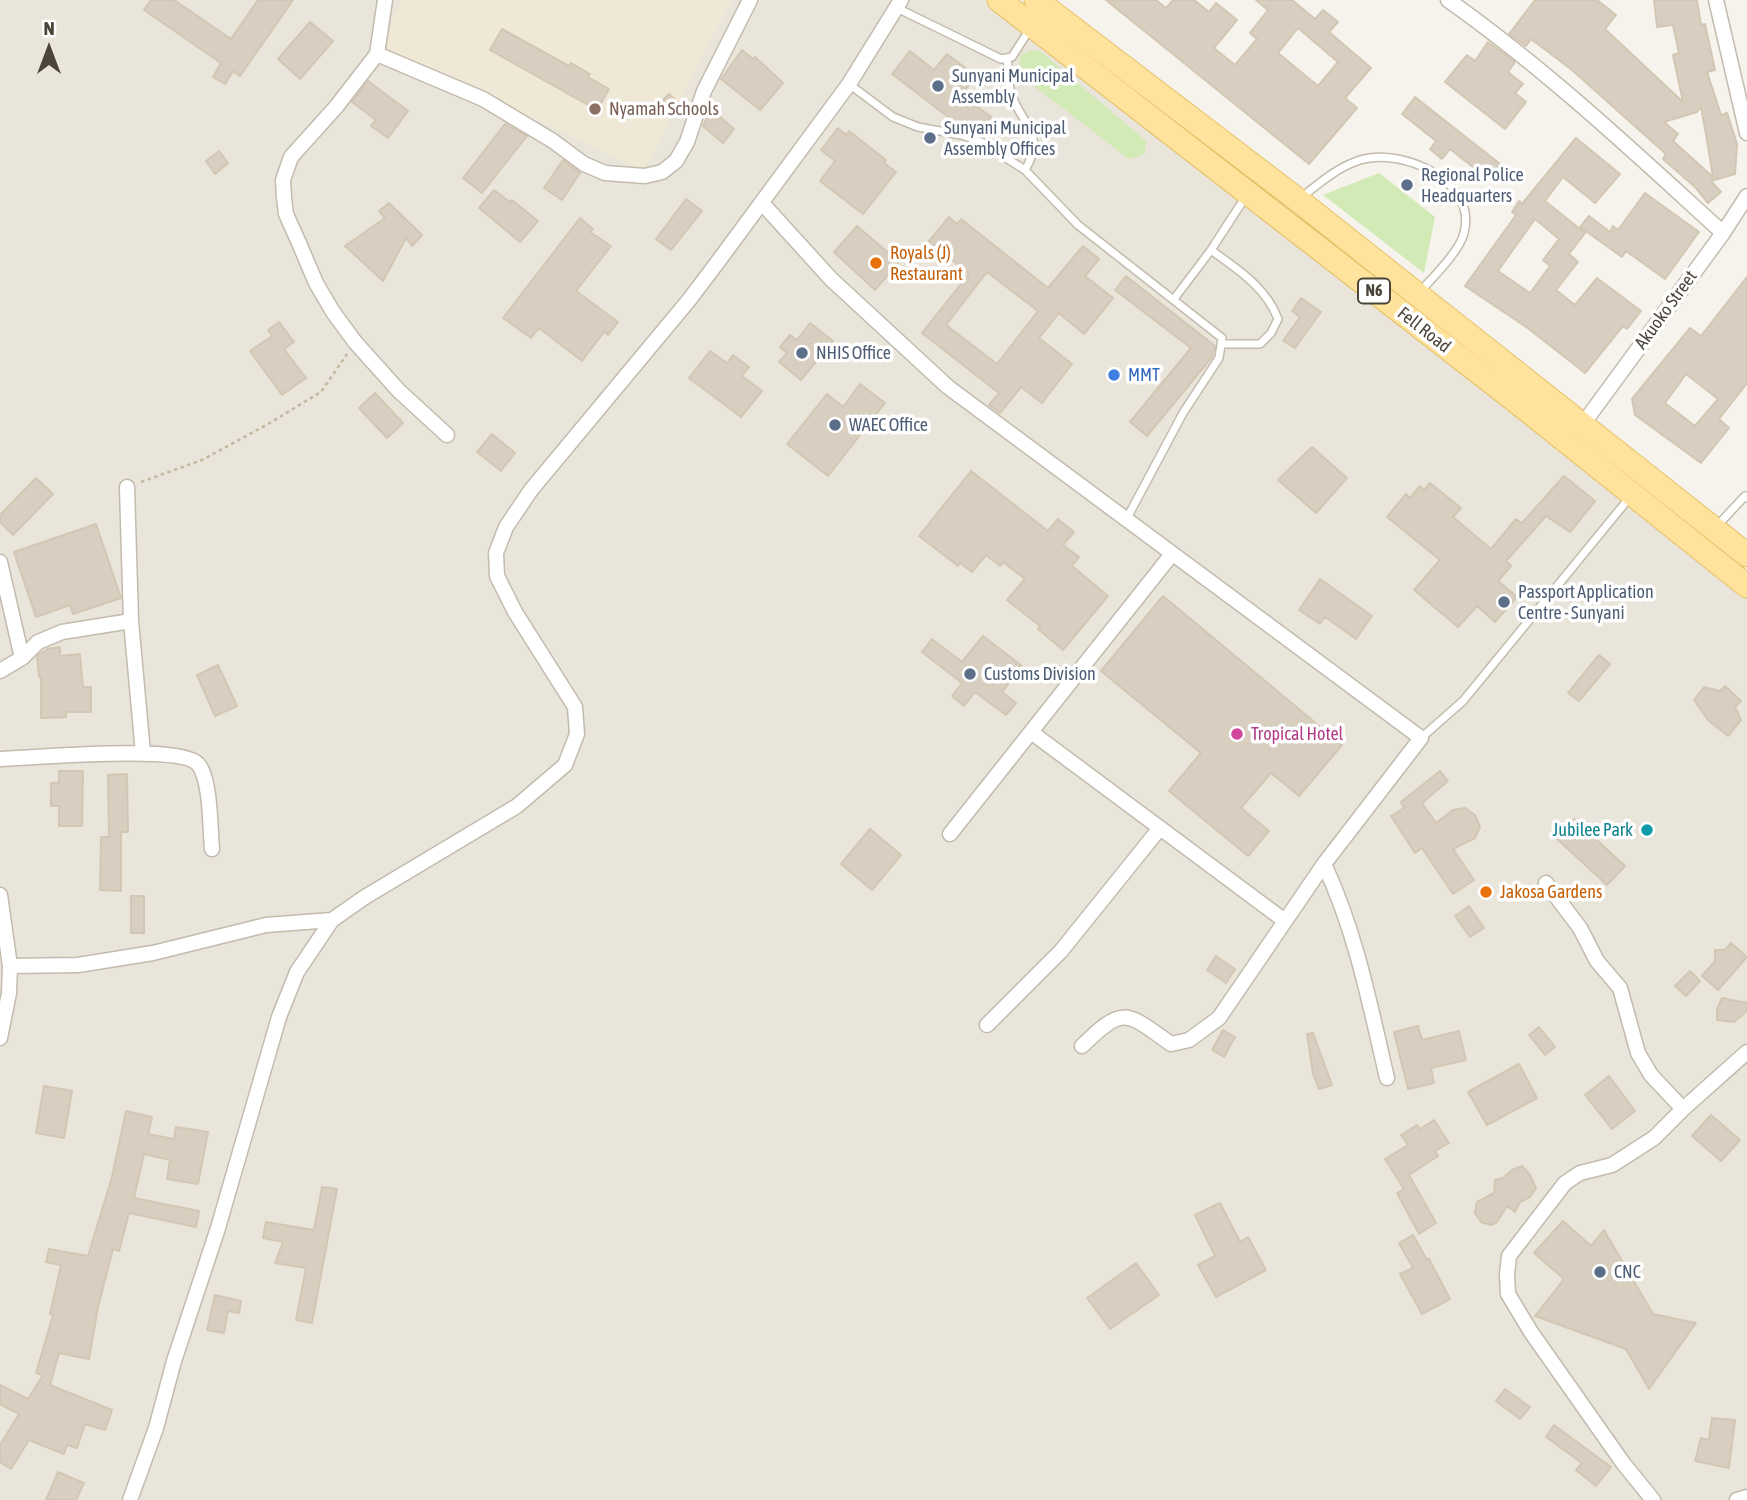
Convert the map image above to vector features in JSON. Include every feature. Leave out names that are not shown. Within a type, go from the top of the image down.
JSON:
[{"type":"main road","name":"Fell Road","points":[[999,0],[1746,583]]},
{"type":"main road","name":"Fell Road","points":[[1036,0],[1298,200],[1747,555]]},
{"type":"street","points":[[385,0],[377,54],[336,107],[291,157],[286,167],[283,180],[286,214],[327,302],[355,342],[399,391],[447,435]]},
{"type":"street","points":[[377,54],[483,99],[553,141],[584,164],[605,173],[645,176],[662,173],[676,161],[687,142],[704,91],[750,0]]},
{"type":"street","points":[[1448,0],[1490,30],[1574,98],[1723,233]]},
{"type":"street","points":[[1716,0],[1747,133]]},
{"type":"street","points":[[130,1500],[156,1428],[174,1361],[218,1228],[279,1017],[297,972],[331,920],[517,806],[565,765],[577,734],[575,707],[515,612],[497,576],[496,553],[506,527],[531,490],[690,300],[849,84],[899,4]]},
{"type":"street","name":"Akuoko Street","points":[[1583,424],[1723,233],[1747,195]]},
{"type":"street","points":[[762,203],[831,279],[948,387],[1421,738],[1324,864],[1219,1018],[1189,1040],[1171,1044],[1140,1021],[1121,1016],[1106,1023],[1082,1046]]},
{"type":"street","points":[[127,487],[131,621],[143,753]]},
{"type":"street","points":[[950,834],[1172,554]]},
{"type":"street","points":[[0,562],[22,658]]},
{"type":"street","points":[[0,671],[22,658],[38,642],[62,632],[131,621]]},
{"type":"street","points":[[1031,732],[1285,921]]},
{"type":"street","points":[[0,759],[143,753],[182,756],[199,765],[205,776],[212,849]]},
{"type":"street","points":[[987,1025],[1061,951],[1160,828]]},
{"type":"street","points":[[1324,864],[1338,894],[1356,948],[1388,1078]]},
{"type":"street","points":[[1546,883],[1580,928],[1597,961],[1620,988],[1638,1054],[1651,1075],[1683,1109]]},
{"type":"street","points":[[0,900],[10,966],[9,993],[0,1038]]},
{"type":"street","points":[[10,966],[78,965],[153,953],[266,925],[331,920]]},
{"type":"street","points":[[1653,1500],[1623,1463],[1531,1332],[1508,1294],[1510,1256],[1565,1183],[1580,1173],[1612,1165],[1654,1138],[1747,1052]]},
{"type":"street","points":[[1737,1500],[1747,1497]]},
{"type":"lane","points":[[899,4],[1007,60],[1012,57],[1032,26]]},
{"type":"lane","points":[[1007,60],[1011,94],[1034,141],[1033,156],[1025,170]]},
{"type":"lane","points":[[849,84],[893,117],[918,127],[962,135],[981,142],[1025,170],[1078,225],[1220,336],[1223,344],[1219,358],[1183,412],[1126,520]]},
{"type":"lane","points":[[1298,200],[1325,178],[1360,160],[1387,156],[1416,162],[1450,185],[1465,204],[1464,233],[1447,261],[1418,294]]},
{"type":"lane","points":[[1174,299],[1247,193]]},
{"type":"lane","points":[[1210,250],[1260,288],[1278,318],[1271,333],[1260,344],[1223,344]]},
{"type":"lane","points":[[1421,738],[1463,701],[1632,494]]},
{"type":"lane","points":[[1714,529],[1746,495]]},
{"type":"path","points":[[127,487],[202,460],[321,392],[355,342]]},
{"type":"shaded area","points":[[0,0],[992,0],[1747,598],[1747,1500],[0,1500]]},
{"type":"shaded area","name":"Nyamah Schools","points":[[401,0],[732,0],[644,171],[382,47]]},
{"type":"green space","points":[[1029,51],[1040,51],[1146,141],[1145,154],[1129,159],[1022,77],[1019,65],[1021,55]]},
{"type":"green space","points":[[1379,173],[1435,217],[1424,273],[1323,195]]},
{"type":"building","points":[[151,0],[174,0],[231,39],[258,0],[293,0],[240,76],[233,71],[225,84],[213,77],[221,63],[144,10]]},
{"type":"building","points":[[1106,0],[1156,0],[1166,8],[1173,0],[1194,0],[1209,12],[1216,3],[1237,20],[1214,48],[1235,65],[1257,39],[1250,33],[1268,10],[1256,0],[1292,0],[1315,19],[1323,10],[1338,22],[1329,32],[1371,68],[1345,98],[1357,108],[1309,164]],"holes":[[[1298,28],[1338,62],[1318,86],[1278,53]]]},
{"type":"building","points":[[1535,0],[1597,0],[1616,15],[1605,29],[1683,102],[1673,55],[1679,53],[1673,25],[1657,27],[1654,0],[1697,0],[1701,25],[1705,24],[1715,70],[1707,72],[1721,115],[1727,113],[1737,144],[1735,174],[1711,181],[1721,192],[1708,203],[1695,187],[1663,159],[1666,154],[1572,70],[1531,39],[1526,46],[1509,34]],"holes":[[[1701,107],[1713,177],[1673,141],[1678,134],[1664,122],[1697,112]]]},
{"type":"building","points":[[310,22],[333,41],[300,79],[278,59]]},
{"type":"building","points":[[502,29],[569,66],[571,63],[609,89],[597,110],[490,50]]},
{"type":"building","points":[[1488,42],[1515,62],[1508,72],[1523,84],[1515,93],[1526,102],[1505,129],[1445,82],[1467,55],[1475,61]]},
{"type":"building","points":[[742,50],[753,59],[755,57],[783,83],[760,110],[721,79]]},
{"type":"building","name":"Sunyani Municipal Assembly","points":[[910,51],[934,70],[947,54],[976,76],[961,95],[991,117],[978,134],[964,129],[892,74]]},
{"type":"building","points":[[368,81],[408,111],[388,138],[371,126],[376,120],[352,102]]},
{"type":"building","points":[[669,94],[680,104],[667,117],[656,107]]},
{"type":"building","points":[[1415,97],[1500,164],[1488,179],[1450,149],[1442,159],[1430,149],[1436,141],[1402,114]]},
{"type":"building","points":[[711,109],[734,129],[723,143],[703,126]]},
{"type":"building","points":[[505,124],[527,136],[482,193],[463,178]]},
{"type":"building","points":[[838,128],[846,135],[849,131],[886,160],[884,163],[896,172],[863,214],[820,181],[835,161],[821,150]]},
{"type":"building","points":[[1576,138],[1620,174],[1595,203],[1563,177],[1545,201],[1585,233],[1569,254],[1578,262],[1556,290],[1575,305],[1597,278],[1641,311],[1627,329],[1623,326],[1585,373],[1529,329],[1465,286],[1516,215],[1512,212],[1519,201],[1522,204]],"holes":[[[1535,219],[1559,239],[1543,260],[1550,266],[1530,293],[1498,271]]]},
{"type":"building","points":[[219,151],[228,163],[215,174],[206,161]]},
{"type":"building","points":[[563,160],[580,173],[562,200],[544,188]]},
{"type":"building","points":[[494,190],[510,202],[512,200],[538,221],[520,242],[479,208]]},
{"type":"building","points":[[1645,193],[1699,232],[1665,279],[1626,251],[1622,257],[1580,227],[1589,216],[1610,232],[1613,226],[1618,230]]},
{"type":"building","points":[[686,199],[702,211],[671,250],[656,239]]},
{"type":"building","points":[[389,203],[422,235],[412,246],[406,238],[383,281],[345,246],[385,218],[379,211]]},
{"type":"building","points":[[949,217],[957,224],[961,219],[1048,288],[1083,246],[1099,259],[1085,276],[1113,298],[1084,334],[1059,313],[1039,338],[1072,364],[1042,403],[1021,387],[1000,413],[989,405],[999,393],[922,333],[969,274],[929,241]],"holes":[[[987,272],[1038,311],[997,364],[946,325]]]},
{"type":"building","points":[[580,218],[593,229],[590,232],[611,246],[576,291],[618,322],[608,335],[604,332],[582,361],[539,328],[531,338],[503,318]]},
{"type":"building","points":[[857,226],[899,262],[875,290],[834,252]]},
{"type":"building","points":[[1126,276],[1215,346],[1212,357],[1147,436],[1130,422],[1191,348],[1115,290]]},
{"type":"building","points":[[1747,277],[1747,383],[1719,419],[1729,428],[1701,463],[1635,415],[1632,399],[1690,328],[1701,336]],"holes":[[[1686,374],[1718,399],[1695,426],[1665,403]]]},
{"type":"building","points":[[1301,298],[1321,312],[1295,348],[1283,341],[1300,317],[1292,311]]},
{"type":"building","points":[[279,322],[294,342],[284,349],[306,378],[282,395],[250,351],[272,336],[268,330]]},
{"type":"building","points":[[810,323],[833,341],[801,380],[779,362],[787,353],[780,347],[790,335],[797,340]]},
{"type":"building","points":[[710,351],[727,363],[733,355],[749,367],[742,376],[762,391],[741,417],[689,378]]},
{"type":"building","name":"WAEC Office","points":[[860,384],[885,403],[828,476],[787,444],[827,394],[843,407]]},
{"type":"building","points":[[375,393],[403,423],[387,438],[359,408]]},
{"type":"building","points":[[492,434],[515,453],[501,471],[477,452]]},
{"type":"building","points":[[1312,447],[1347,478],[1316,513],[1278,480]]},
{"type":"building","points":[[971,471],[1048,531],[1058,519],[1074,532],[1063,545],[1079,557],[1072,566],[1108,596],[1063,650],[1038,629],[1040,626],[1007,600],[1025,579],[1003,562],[1000,566],[986,555],[972,572],[960,563],[958,566],[919,536]]},
{"type":"building","points":[[1564,476],[1595,501],[1570,532],[1546,516],[1506,561],[1511,566],[1498,581],[1517,597],[1495,622],[1477,606],[1458,627],[1414,590],[1440,560],[1387,517],[1406,494],[1410,498],[1420,486],[1424,490],[1430,483],[1461,508],[1453,517],[1491,549],[1516,519],[1522,523]]},
{"type":"building","points":[[36,478],[53,494],[13,535],[0,522],[0,515]]},
{"type":"building","points":[[96,524],[121,598],[73,614],[70,605],[36,617],[14,552]]},
{"type":"building","points":[[1320,579],[1372,616],[1356,639],[1325,617],[1320,624],[1299,610]]},
{"type":"building","points":[[1163,596],[1342,745],[1299,796],[1271,773],[1241,808],[1269,831],[1248,856],[1169,791],[1201,753],[1101,671]]},
{"type":"building","name":"Customs Division","points":[[983,636],[1022,666],[1002,692],[1016,703],[1006,715],[975,692],[964,706],[952,696],[962,683],[922,652],[932,639],[962,662]]},
{"type":"building","points":[[60,647],[60,656],[80,654],[83,687],[91,687],[91,712],[66,712],[66,717],[41,718],[41,677],[37,656],[47,649]]},
{"type":"building","points":[[1599,655],[1610,664],[1579,701],[1568,693]]},
{"type":"building","points":[[218,665],[237,706],[215,716],[197,675]]},
{"type":"building","points":[[1725,686],[1741,701],[1735,707],[1741,720],[1728,736],[1708,720],[1694,700],[1704,687],[1720,691]]},
{"type":"building","points":[[59,771],[83,771],[82,826],[59,826],[59,806],[51,806],[51,783],[59,783]]},
{"type":"building","points":[[1440,771],[1448,781],[1422,803],[1436,823],[1453,810],[1465,808],[1475,815],[1480,827],[1475,838],[1453,849],[1474,880],[1453,894],[1422,848],[1415,853],[1391,816],[1404,808],[1401,802]]},
{"type":"building","points":[[127,774],[128,832],[121,832],[121,891],[100,890],[101,837],[109,837],[108,775]]},
{"type":"building","points":[[1574,819],[1625,866],[1607,885],[1556,838]]},
{"type":"building","points":[[870,829],[901,855],[872,890],[841,864]]},
{"type":"building","points":[[131,896],[144,896],[144,933],[131,933]]},
{"type":"building","points":[[1469,906],[1484,928],[1470,937],[1455,916]]},
{"type":"building","points":[[1731,943],[1747,957],[1718,990],[1702,976],[1715,961],[1715,950],[1725,950]]},
{"type":"building","points":[[1216,956],[1235,969],[1226,983],[1207,970]]},
{"type":"building","points":[[1690,971],[1700,981],[1686,996],[1675,986]]},
{"type":"building","points":[[1722,998],[1747,1003],[1747,1011],[1734,1022],[1717,1020],[1717,1009]]},
{"type":"building","points":[[1418,1026],[1422,1040],[1459,1031],[1466,1060],[1431,1068],[1434,1083],[1408,1089],[1394,1032]]},
{"type":"building","points":[[1539,1027],[1555,1047],[1545,1055],[1529,1035]]},
{"type":"building","points":[[1223,1030],[1235,1037],[1224,1057],[1212,1050]]},
{"type":"building","points":[[1313,1033],[1332,1085],[1319,1089],[1313,1073],[1307,1034]]},
{"type":"building","points":[[1519,1064],[1537,1098],[1487,1125],[1468,1092]]},
{"type":"building","points":[[1609,1076],[1635,1111],[1612,1129],[1585,1095]]},
{"type":"building","points":[[44,1086],[72,1091],[64,1138],[36,1133]]},
{"type":"building","points":[[126,1111],[152,1117],[148,1134],[174,1139],[176,1127],[208,1132],[198,1184],[167,1179],[170,1160],[144,1154],[134,1198],[199,1211],[196,1227],[129,1213],[119,1251],[113,1249],[98,1307],[89,1359],[59,1353],[50,1385],[112,1410],[105,1430],[85,1424],[77,1448],[67,1445],[64,1454],[29,1440],[11,1469],[0,1462],[0,1445],[19,1414],[0,1404],[0,1385],[28,1399],[43,1375],[36,1373],[53,1315],[50,1314],[61,1265],[46,1262],[49,1249],[88,1256],[112,1177]]},
{"type":"building","points":[[1711,1115],[1740,1140],[1721,1161],[1692,1136]]},
{"type":"building","points":[[1434,1120],[1449,1143],[1435,1151],[1438,1156],[1409,1175],[1436,1223],[1419,1234],[1397,1193],[1404,1189],[1385,1159],[1408,1145],[1401,1135],[1417,1125],[1420,1129]]},
{"type":"building","points":[[1522,1166],[1536,1188],[1530,1197],[1520,1202],[1515,1212],[1507,1206],[1497,1222],[1491,1225],[1481,1222],[1475,1213],[1477,1202],[1494,1193],[1495,1180]]},
{"type":"building","points":[[322,1187],[337,1189],[312,1323],[296,1320],[306,1268],[275,1263],[283,1242],[263,1238],[266,1222],[314,1230]]},
{"type":"building","points":[[1220,1203],[1240,1242],[1248,1237],[1266,1270],[1216,1297],[1198,1265],[1215,1256],[1195,1215]]},
{"type":"building","name":"CNC","points":[[1563,1221],[1591,1246],[1604,1230],[1653,1314],[1696,1323],[1649,1389],[1626,1349],[1535,1316],[1564,1279],[1534,1253]]},
{"type":"building","points":[[1413,1235],[1450,1299],[1422,1314],[1400,1274],[1413,1268],[1399,1243]]},
{"type":"building","points":[[1136,1263],[1159,1295],[1110,1329],[1087,1298]]},
{"type":"building","points":[[215,1295],[241,1301],[239,1313],[228,1311],[224,1333],[207,1330]]},
{"type":"building","points":[[1505,1389],[1530,1407],[1520,1419],[1496,1401]]},
{"type":"building","points":[[1712,1418],[1735,1420],[1729,1468],[1695,1461],[1701,1438],[1709,1440]]},
{"type":"building","points":[[1554,1425],[1611,1467],[1596,1486],[1576,1470],[1582,1463],[1546,1437]]},
{"type":"building","points":[[58,1472],[84,1483],[76,1500],[46,1500]]},
{"type":"place","name":"Sunyani Municipal Assembly","points":[[938,86]]},
{"type":"place","name":"Nyamah Schools","points":[[595,109]]},
{"type":"place","name":"Sunyani Municipal Assembly Offices","points":[[930,138]]},
{"type":"place","name":"Regional Police Headquarters","points":[[1407,185]]},
{"type":"place","name":"Royals (J) Restaurant","points":[[876,263]]},
{"type":"place","name":"NHIS Office","points":[[802,353]]},
{"type":"place","name":"MMT","points":[[1114,375]]},
{"type":"place","name":"WAEC Office","points":[[835,425]]},
{"type":"place","name":"Passport Application Centre - Sunyani","points":[[1504,602]]},
{"type":"place","name":"Customs Division","points":[[970,674]]},
{"type":"place","name":"Tropical Hotel","points":[[1237,734]]},
{"type":"place","name":"Jubilee Park","points":[[1647,830]]},
{"type":"place","name":"Jakosa Gardens","points":[[1486,892]]},
{"type":"place","name":"CNC","points":[[1600,1272]]}]
